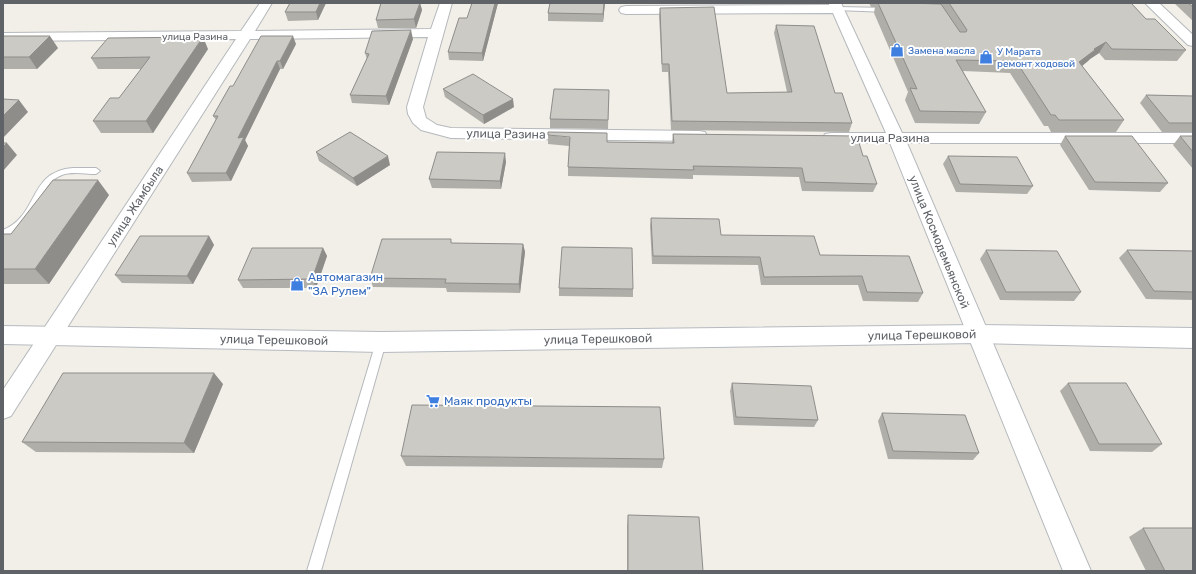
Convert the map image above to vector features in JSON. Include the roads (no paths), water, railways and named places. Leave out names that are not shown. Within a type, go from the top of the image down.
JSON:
[{"type":"main road","name":"улица Терешковой","points":[[3,335],[381,342],[977,334],[1193,338]]},
{"type":"street","name":"улица Жамбыла","points":[[3,409],[266,3]]},
{"type":"street","name":"улица Разина","points":[[446,3],[415,107],[416,116],[423,125],[435,130],[450,133],[714,136]]},
{"type":"street","points":[[1152,3],[1193,42]]},
{"type":"street","points":[[626,10],[836,6]]},
{"type":"street","name":"улица Космодемьянской","points":[[836,6],[897,139],[1077,571]]},
{"type":"street","name":"улица Разина","points":[[3,37],[244,36],[436,33]]},
{"type":"street","name":"улица Разина","points":[[817,138],[1193,138]]},
{"type":"lane","points":[[836,6],[892,10]]},
{"type":"lane","points":[[3,234],[20,226],[27,219],[50,178],[60,173],[96,171]]},
{"type":"lane","points":[[314,571],[381,342]]},
{"type":"place","name":"Замена масла","points":[[897,50]]},
{"type":"place","name":"У Марата ремонт ходовой","points":[[986,57]]},
{"type":"place","name":"Автомагазин \"ЗА Рулем\"","points":[[297,284]]},
{"type":"place","name":"Маяк продукты","points":[[433,401]]}]
